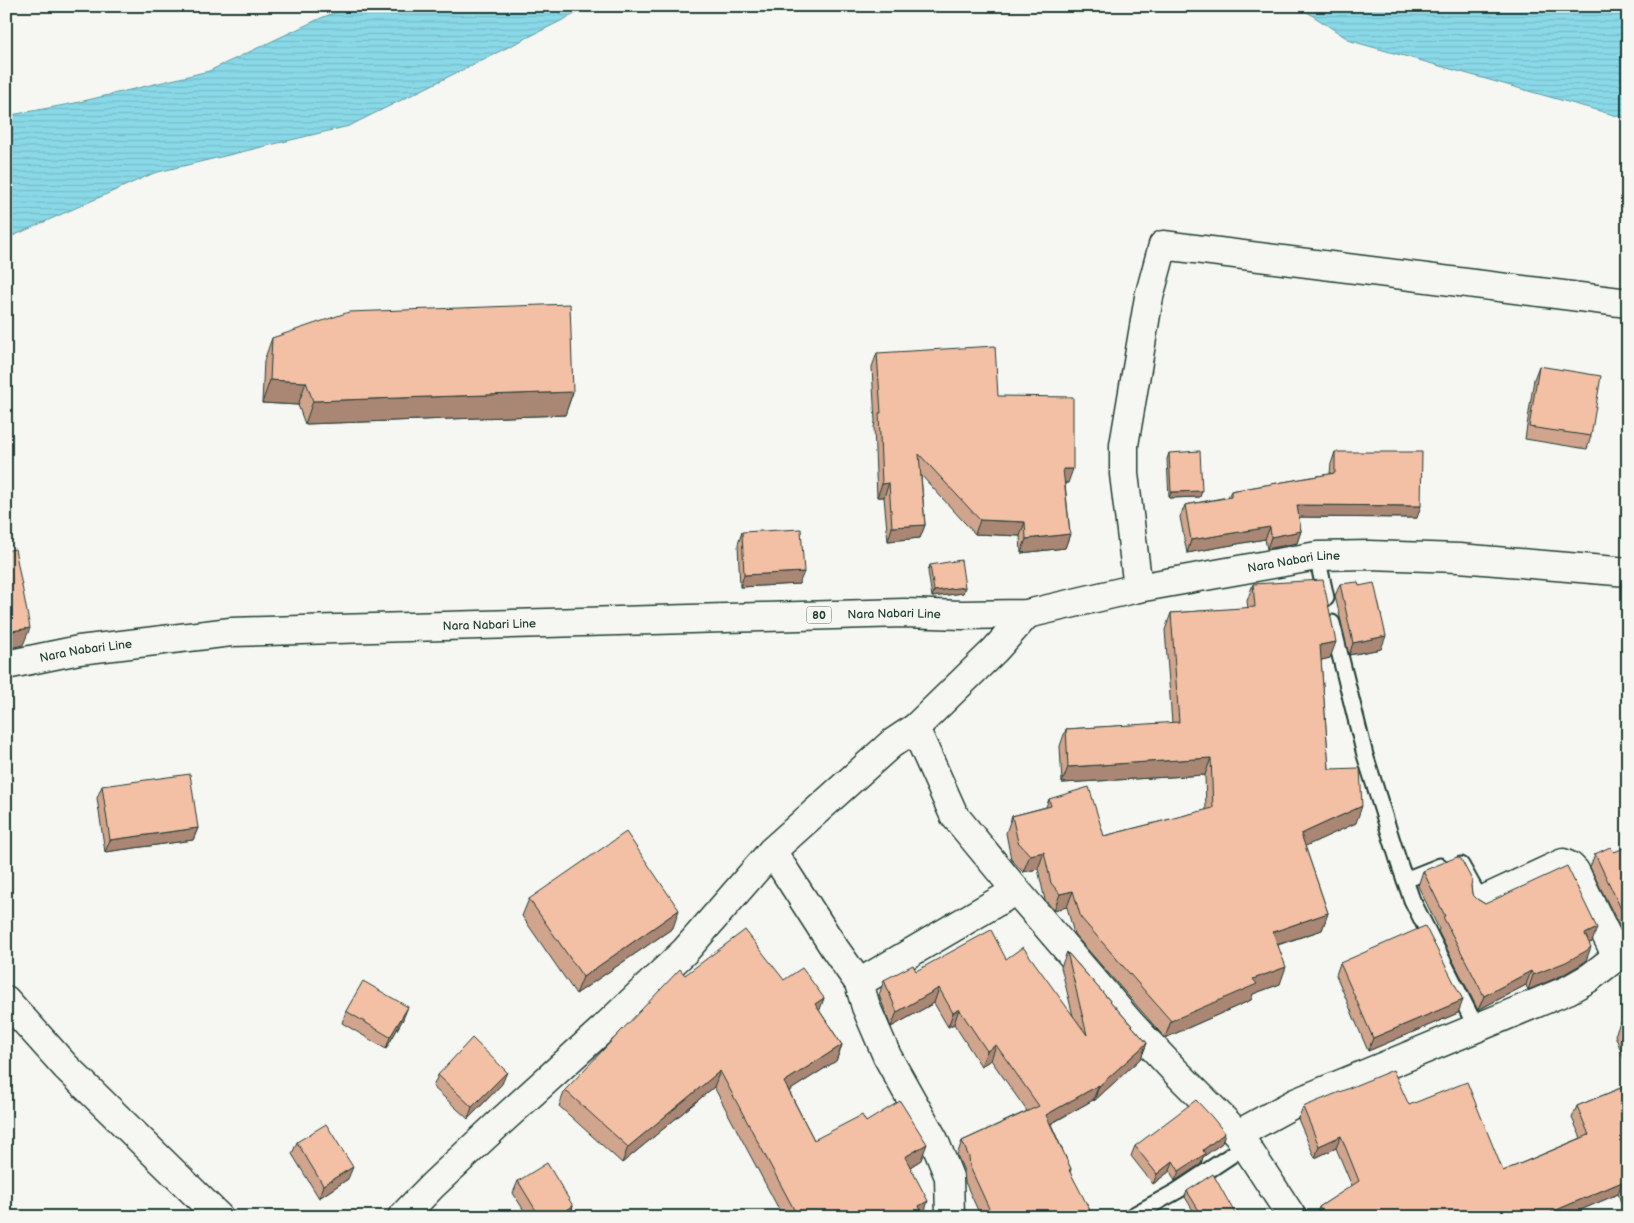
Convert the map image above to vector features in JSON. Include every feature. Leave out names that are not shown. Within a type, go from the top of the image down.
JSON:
[{"type":"street","points":[[1138,588],[1124,474],[1124,444],[1150,297],[1163,246],[1628,303]]},
{"type":"street","name":"Nara Nabari Line","points":[[6,665],[79,650],[231,632],[904,613],[962,615],[1027,614],[1138,588],[1317,556],[1369,555],[1460,558],[1628,572]]},
{"type":"street","points":[[402,1217],[489,1132],[604,1028],[685,951],[772,851],[891,744],[915,728],[995,650],[1027,614]]},
{"type":"street","points":[[915,728],[954,814],[1015,889],[1131,1024],[1243,1142],[1292,1217]]},
{"type":"street","points":[[772,851],[859,983],[866,1007],[887,1056],[934,1140],[949,1177],[950,1217]]},
{"type":"street","points":[[1243,1142],[1295,1103],[1568,990],[1589,978],[1622,953],[1575,871],[1563,863],[1481,901]]},
{"type":"street","points":[[859,983],[1002,899],[1015,889]]},
{"type":"street","points":[[6,1000],[66,1067],[219,1217]]},
{"type":"lane","points":[[1317,556],[1338,651],[1365,755],[1405,880],[1412,900],[1476,1027]]},
{"type":"lane","points":[[1405,880],[1452,861],[1463,866],[1481,901]]},
{"type":"lane","points":[[1130,1217],[1177,1191],[1236,1152],[1243,1142]]},
{"type":"water","points":[[352,6],[591,6],[349,126],[154,173],[6,239],[6,116],[75,103],[209,71],[321,18]]},
{"type":"water","points":[[1298,6],[1628,6],[1628,119],[1351,41]]},
{"type":"building","points":[[570,304],[573,392],[313,401],[306,382],[270,380],[272,338],[349,312]]},
{"type":"building","points":[[995,346],[998,396],[1073,397],[1073,469],[1063,469],[1070,534],[1026,539],[1025,522],[980,520],[919,454],[925,525],[892,527],[889,483],[882,484],[879,413],[881,413],[877,353]]},
{"type":"building","points":[[1539,366],[1601,376],[1591,436],[1529,427]]},
{"type":"building","points":[[1200,451],[1202,491],[1171,492],[1169,453]]},
{"type":"building","points":[[1335,452],[1422,452],[1421,506],[1297,505],[1301,531],[1271,537],[1270,527],[1191,540],[1185,505],[1231,497],[1231,491],[1335,473]]},
{"type":"building","points":[[801,529],[804,572],[744,575],[742,532]]},
{"type":"building","points":[[15,549],[30,628],[6,632],[6,551]]},
{"type":"building","points":[[961,560],[965,587],[934,591],[930,565]]},
{"type":"building","points":[[1323,580],[1336,642],[1320,645],[1329,769],[1360,768],[1362,806],[1301,834],[1328,913],[1273,932],[1286,967],[1253,979],[1257,984],[1171,1021],[1081,918],[1073,891],[1060,894],[1051,883],[1044,852],[1030,855],[1018,842],[1012,816],[1051,806],[1049,799],[1089,787],[1104,836],[1213,808],[1211,758],[1068,767],[1066,729],[1179,722],[1171,613],[1255,607],[1253,584]]},
{"type":"building","points":[[1358,582],[1359,586],[1374,583],[1386,636],[1353,643],[1340,584]]},
{"type":"building","points":[[190,774],[198,828],[110,840],[102,786]]},
{"type":"building","points":[[626,832],[679,910],[583,977],[529,899]]},
{"type":"building","points":[[1610,847],[1614,852],[1627,847],[1628,849],[1628,913],[1624,915],[1595,854]]},
{"type":"building","points":[[1457,857],[1461,859],[1472,880],[1472,894],[1485,904],[1567,866],[1597,928],[1585,934],[1591,947],[1566,962],[1533,975],[1531,971],[1484,996],[1443,917],[1445,916],[1423,871]]},
{"type":"building","points":[[1425,926],[1463,1000],[1373,1038],[1340,963]]},
{"type":"building","points":[[745,930],[784,980],[802,968],[824,998],[815,1004],[842,1045],[784,1082],[814,1140],[862,1115],[866,1122],[900,1101],[927,1144],[905,1157],[928,1201],[919,1206],[924,1217],[798,1217],[720,1071],[628,1147],[565,1090],[680,969],[685,975]]},
{"type":"building","points":[[991,930],[1006,959],[1023,947],[1087,1035],[1067,952],[1147,1043],[1099,1086],[1046,1115],[1071,1169],[1069,1170],[1093,1216],[993,1217],[970,1167],[969,1157],[962,1141],[1039,1106],[996,1045],[987,1051],[959,1009],[953,1013],[939,988],[897,1012],[884,980],[913,965],[916,971]]},
{"type":"building","points":[[363,981],[408,1007],[390,1037],[346,1011]]},
{"type":"building","points":[[1628,1021],[1628,1046],[1620,1023]]},
{"type":"building","points":[[472,1038],[507,1072],[472,1107],[438,1075]]},
{"type":"building","points":[[1393,1070],[1409,1105],[1467,1082],[1503,1171],[1589,1135],[1577,1106],[1628,1085],[1628,1197],[1622,1182],[1540,1217],[1326,1217],[1319,1207],[1359,1181],[1341,1136],[1319,1146],[1303,1107]]},
{"type":"building","points":[[1196,1100],[1225,1133],[1203,1150],[1205,1154],[1179,1171],[1173,1161],[1157,1174],[1135,1146]]},
{"type":"building","points":[[326,1124],[353,1167],[323,1185],[297,1142]]},
{"type":"building","points":[[547,1163],[573,1206],[556,1217],[540,1217],[518,1181]]},
{"type":"building","points":[[1213,1174],[1237,1217],[1203,1217],[1187,1191]]}]
